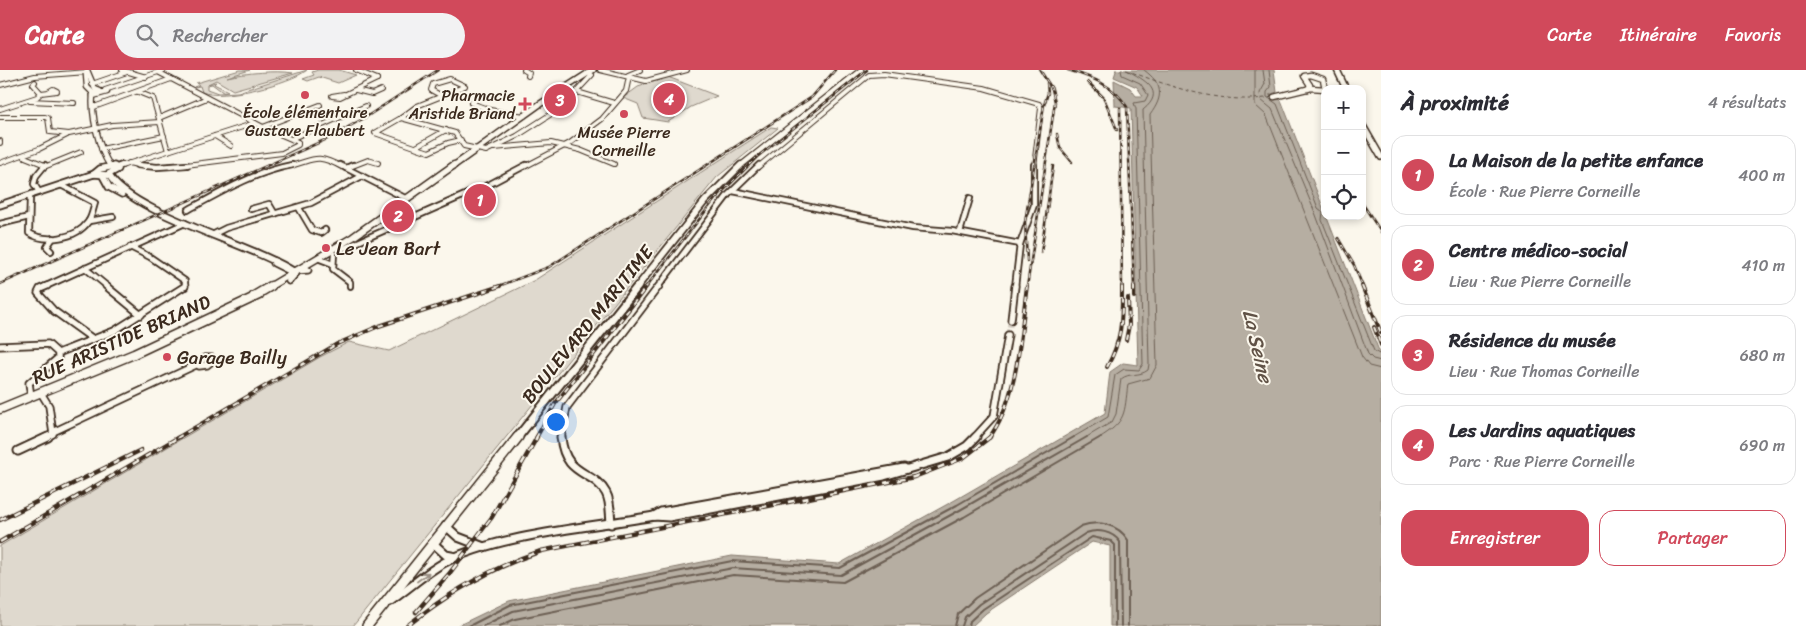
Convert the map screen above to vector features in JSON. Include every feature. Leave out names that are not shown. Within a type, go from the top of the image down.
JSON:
[{"type":"main road","points":[[1337,70],[1344,85]]},
{"type":"main road","name":"RUE ARISTIDE BRIAND","points":[[322,260],[589,72]]},
{"type":"main road","points":[[1365,130],[1381,157]]},
{"type":"main road","name":"RUE ARISTIDE BRIAND","points":[[254,296],[290,281],[310,267],[342,250],[356,235]]},
{"type":"main road","name":"RUE ARISTIDE BRIAND","points":[[0,409],[175,336],[254,296],[281,280],[310,267]]},
{"type":"street","points":[[122,70],[146,77]]},
{"type":"street","points":[[93,94],[164,70]]},
{"type":"street","points":[[344,94],[377,79],[356,70]]},
{"type":"street","points":[[524,70],[529,73],[528,76]]},
{"type":"street","points":[[600,70],[629,76],[640,70]]},
{"type":"street","points":[[609,70],[646,81],[687,70]]},
{"type":"street","name":"BOULEVARD MARITIME","points":[[367,626],[718,188],[748,158],[861,70]]},
{"type":"street","points":[[87,71],[95,89],[103,92]]},
{"type":"street","points":[[0,85],[35,76],[87,71]]},
{"type":"street","points":[[87,71],[87,87],[93,94],[101,149],[110,166]]},
{"type":"street","points":[[92,84],[127,72]]},
{"type":"street","points":[[129,163],[138,168],[166,167],[282,153],[298,145],[298,142],[293,138],[263,127],[158,72]]},
{"type":"street","points":[[400,118],[454,133],[464,146],[483,151],[494,148],[550,116],[577,92],[592,75],[589,72]]},
{"type":"street","points":[[611,524],[609,502],[603,487],[581,474],[566,457],[562,446],[562,419],[577,392],[733,191],[774,151],[871,74],[989,90],[1028,98],[1039,104],[1041,108],[1034,158],[1034,205],[1020,244],[1011,320]]},
{"type":"street","points":[[1308,89],[1310,86],[1304,76],[1311,75],[1323,78],[1324,85]]},
{"type":"street","points":[[342,250],[490,184],[564,147],[602,119],[614,103],[626,92],[629,76]]},
{"type":"street","points":[[94,106],[171,79]]},
{"type":"street","points":[[443,96],[431,90],[433,84],[450,79],[465,86],[464,88],[418,106],[375,133],[425,152],[432,152],[448,143],[460,140]]},
{"type":"street","points":[[35,82],[33,84],[42,93]]},
{"type":"street","points":[[1274,97],[1308,89],[1321,90]]},
{"type":"street","points":[[356,90],[372,94],[381,90]]},
{"type":"street","points":[[28,102],[42,93],[48,92]]},
{"type":"street","points":[[94,106],[103,92]]},
{"type":"street","points":[[138,92],[153,98],[168,151]]},
{"type":"street","points":[[577,92],[614,103]]},
{"type":"street","points":[[0,163],[45,146],[69,134],[98,128],[160,120],[207,98]]},
{"type":"street","points":[[478,99],[471,103],[490,110],[524,116]]},
{"type":"street","points":[[0,110],[28,102],[74,102]]},
{"type":"street","points":[[263,127],[320,105]]},
{"type":"street","points":[[293,138],[366,106]]},
{"type":"street","points":[[0,117],[45,117],[48,118],[50,132],[69,134]]},
{"type":"street","points":[[0,205],[94,174],[100,169],[110,166],[117,167],[255,123]]},
{"type":"street","points":[[416,148],[446,130]]},
{"type":"street","points":[[101,149],[164,136]]},
{"type":"street","points":[[216,136],[231,146]]},
{"type":"street","points":[[494,148],[509,149],[544,142],[604,159],[614,164]]},
{"type":"street","points":[[39,192],[34,184],[34,178],[38,170],[45,165],[81,152]]},
{"type":"street","points":[[100,169],[103,155]]},
{"type":"street","points":[[25,157],[45,165]]},
{"type":"street","points":[[188,210],[234,185],[277,168],[295,165],[315,157],[325,158],[407,199]]},
{"type":"street","points":[[346,168],[368,160],[378,163]]},
{"type":"street","points":[[94,174],[106,175],[117,171],[117,167]]},
{"type":"street","points":[[106,175],[106,184],[112,189],[128,197],[134,197],[185,223],[275,261],[274,263],[296,273],[290,281]]},
{"type":"street","points":[[214,234],[226,228],[311,204],[362,176]]},
{"type":"street","points":[[61,185],[95,203],[89,221]]},
{"type":"street","points":[[733,191],[913,228],[960,232],[1020,244]]},
{"type":"street","points":[[32,194],[30,197],[29,217],[29,233],[32,236],[54,238],[74,233],[89,221],[113,217]]},
{"type":"street","points":[[960,232],[970,198]]},
{"type":"street","points":[[251,209],[269,204],[275,214]]},
{"type":"street","points":[[299,208],[312,230],[321,233],[325,230]]},
{"type":"street","points":[[0,224],[29,217]]},
{"type":"street","points":[[93,339],[54,311],[38,293],[40,289],[185,223]]},
{"type":"street","points":[[356,235],[372,237]]},
{"type":"street","points":[[50,251],[47,247],[48,243],[54,238]]},
{"type":"street","points":[[58,353],[93,339],[142,315],[186,284],[185,281],[150,257],[130,248]]},
{"type":"street","points":[[334,254],[334,272],[350,282],[350,286]]},
{"type":"street","points":[[322,260],[333,264]]},
{"type":"street","points":[[286,269],[310,267]]},
{"type":"street","points":[[86,268],[142,315]]},
{"type":"street","points":[[281,280],[286,269]]},
{"type":"street","points":[[384,606],[423,576],[456,557],[484,547],[654,516],[669,517],[801,493],[884,476],[930,464],[948,457],[967,446],[994,416],[1008,335]]},
{"type":"street","points":[[0,346],[48,344],[58,353]]},
{"type":"street","points":[[31,397],[29,384],[58,358],[58,353]]},
{"type":"street","points":[[18,451],[53,432],[198,364]]},
{"type":"street","points":[[41,393],[49,406],[53,432]]},
{"type":"street","points":[[446,526],[458,537],[484,547]]},
{"type":"street","points":[[433,543],[446,555],[456,557]]},
{"type":"shaded area","points":[[240,70],[250,70],[227,77],[260,72],[293,73],[233,90],[216,80],[208,84],[216,82],[214,84],[228,91],[225,93],[238,92],[307,70],[272,85],[240,92],[212,94],[202,92],[200,86],[194,87],[199,85],[196,83]],"holes":[[[212,84],[224,93],[207,89],[207,85]]]},
{"type":"shaded area","points":[[318,70],[339,70],[356,75],[338,83],[319,77],[308,81],[303,79],[314,75],[312,72]]},
{"type":"shaded area","points":[[668,77],[717,96],[691,107],[668,122],[643,118],[638,104],[623,98],[638,87]]},
{"type":"shaded area","points":[[771,127],[778,128],[717,177],[353,626],[0,626],[0,546],[320,357],[349,342],[389,351],[535,280]]},
{"type":"water","name":"La Seine","points":[[1274,70],[1277,92],[1269,95],[1281,100],[1321,202],[1321,220],[1328,220],[1381,356],[1381,626],[1110,626],[1110,546],[1092,542],[986,613],[972,626],[457,626],[509,601],[732,556],[839,564],[955,500],[1105,413],[1110,372],[1123,363],[1138,365],[1131,108],[1115,106],[1114,80],[1130,88],[1136,96],[1143,96],[1137,87],[1114,77],[1116,71]]},
{"type":"ferry route","points":[[1126,70],[1180,89],[1216,97],[1235,99],[1273,97]]},
{"type":"tunnel","points":[[1008,335],[1011,320]]},
{"type":"railway","points":[[0,284],[327,139],[366,117],[438,70]]},
{"type":"railway","points":[[496,287],[549,267],[812,97],[835,70]]},
{"type":"railway","points":[[646,287],[716,198],[757,157],[867,70]]},
{"type":"railway","points":[[1027,287],[1055,102],[1052,89],[1040,70]]},
{"type":"railway","points":[[1068,70],[1109,87],[1122,99],[1127,107],[1134,287]]},
{"type":"railway","points":[[1088,82],[1104,98],[1117,130]]},
{"type":"railway","points":[[1027,261],[1025,222],[1044,105],[1048,93],[1047,83]]},
{"type":"railway","points":[[1120,108],[1122,286]]},
{"type":"railway","points":[[1057,134],[1060,148],[1072,162]]},
{"type":"railway","points":[[1041,253],[1053,166]]},
{"type":"railway","points":[[1366,209],[1381,232]]},
{"type":"railway","points":[[1338,238],[1354,265],[1363,287]]},
{"type":"railway","points":[[177,438],[337,344],[379,326],[500,286]]},
{"type":"railway","points":[[536,438],[555,404],[647,286]]},
{"type":"railway","points":[[989,438],[1007,404],[1017,365],[1027,286]]},
{"type":"railway","points":[[1107,367],[1119,337],[1122,286]]},
{"type":"railway","points":[[1362,286],[1381,333]]},
{"type":"railway","points":[[1134,287],[1134,297]]},
{"type":"railway","points":[[1126,340],[1129,325],[1128,298]]},
{"type":"railway","points":[[1374,327],[1381,345]]},
{"type":"railway","points":[[0,542],[179,437]]},
{"type":"railway","points":[[416,612],[449,574],[492,517],[537,437]]},
{"type":"railway","points":[[407,626],[471,582],[505,565],[541,551],[914,477],[963,458],[989,438]]},
{"type":"railway","points":[[0,520],[141,450]]},
{"type":"place","name":"École élémentaire Gustave Flaubert","points":[[305,95]]},
{"type":"place","name":"Les Jardins aquatiques","points":[[669,99]]},
{"type":"place","name":"Résidence du musée","points":[[560,100]]},
{"type":"place","name":"Pharmacie Aristide Briand","points":[[525,104]]},
{"type":"place","name":"Musée Pierre Corneille","points":[[624,114]]},
{"type":"place","name":"La Maison de la petite enfance","points":[[480,200]]},
{"type":"place","name":"Centre médico-social","points":[[398,216]]},
{"type":"place","name":"Le Jean Bart","points":[[326,248]]},
{"type":"place","name":"Garage Bailly","points":[[167,357]]}]
